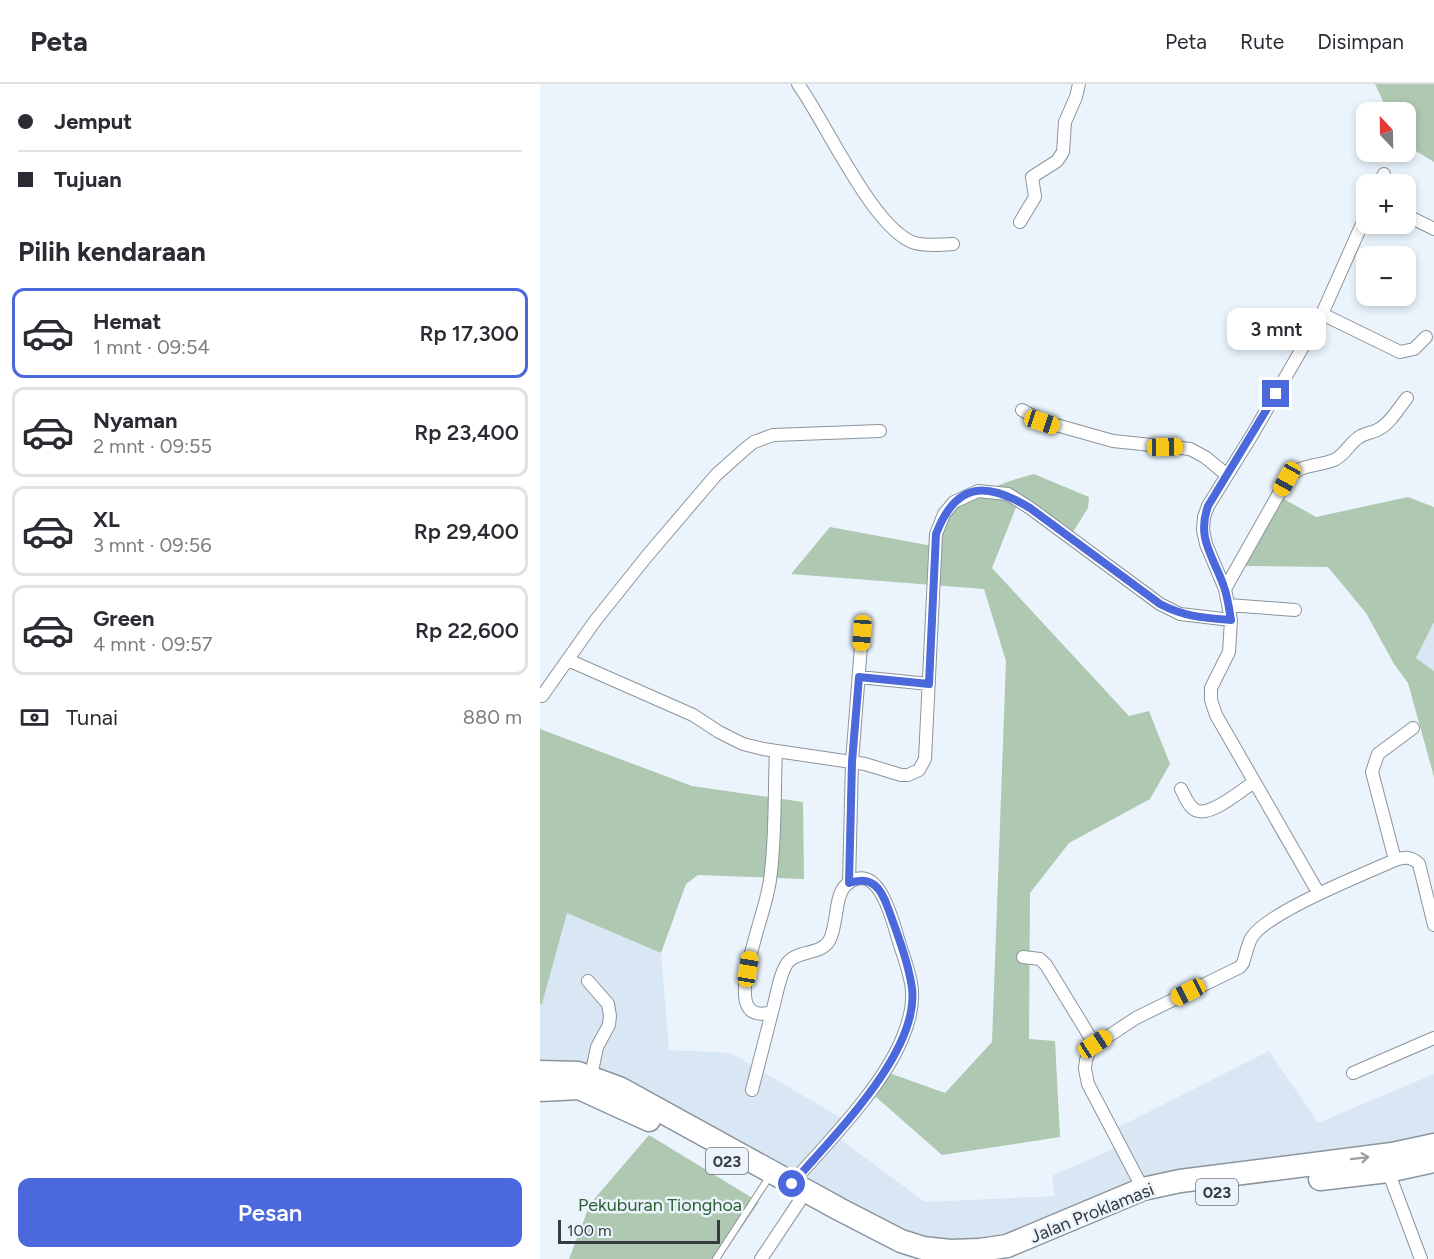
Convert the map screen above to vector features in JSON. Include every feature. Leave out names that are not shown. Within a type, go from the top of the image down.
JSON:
[{"type":"highway","name":"Jalan Proklamasi","points":[[540,1072],[578,1072],[619,1088],[894,1254],[906,1259]]},
{"type":"highway","name":"Jalan Proklamasi","points":[[540,1090],[579,1088],[594,1093],[654,1122],[719,1149],[766,1182],[796,1193],[901,1241],[923,1248],[950,1251],[1007,1246],[1143,1189],[1388,1171],[1434,1161]]},
{"type":"highway","name":"Jalan Proklamasi","points":[[1010,1259],[1148,1203],[1178,1197],[1224,1183],[1434,1145]]},
{"type":"street","points":[[798,84],[811,101],[866,194],[892,229],[915,243],[952,244]]},
{"type":"street","points":[[1020,222],[1035,197],[1032,177],[1057,161],[1063,152],[1065,122],[1079,84]]},
{"type":"street","points":[[1416,220],[1434,229]]},
{"type":"street","points":[[1319,894],[1216,715],[1210,700],[1211,688],[1229,652],[1231,620],[1225,590],[1206,544],[1203,530],[1204,516],[1208,506],[1323,314],[1358,234]]},
{"type":"street","points":[[1323,314],[1400,352],[1414,349],[1426,337]]},
{"type":"street","points":[[1225,590],[1287,479],[1304,466],[1331,461],[1341,456],[1359,437],[1385,425],[1407,398]]},
{"type":"street","points":[[1022,410],[1042,422],[1113,441],[1190,449],[1205,457],[1227,475]]},
{"type":"street","points":[[541,698],[595,621],[655,547],[716,475],[745,449],[754,442],[772,435],[880,431]]},
{"type":"street","points":[[568,660],[693,715],[742,744],[852,762],[908,775],[919,770],[925,759],[936,534],[944,514],[954,502],[978,490],[1008,495],[1030,508],[1160,604],[1180,614],[1204,619],[1231,620]]},
{"type":"street","points":[[1228,605],[1295,610]]},
{"type":"street","points":[[849,883],[852,762],[862,633]]},
{"type":"street","points":[[859,677],[929,684]]},
{"type":"street","points":[[1395,860],[1372,772],[1378,754],[1413,728]]},
{"type":"street","points":[[772,1012],[761,1015],[754,1013],[746,1001],[746,992],[750,956],[770,882],[776,751]]},
{"type":"street","points":[[1181,789],[1189,805],[1198,811],[1205,811],[1225,802],[1254,782]]},
{"type":"street","points":[[1143,1189],[1088,1084],[1086,1060],[1095,1044],[1136,1018],[1240,967],[1252,937],[1258,930],[1283,913],[1395,860],[1407,857],[1419,864],[1434,925]]},
{"type":"street","points":[[752,1090],[785,967],[796,956],[822,948],[829,942],[840,893],[849,883],[865,879],[874,883],[884,896],[912,988],[912,1006],[903,1038],[886,1070],[796,1193],[761,1259]]},
{"type":"street","points":[[1023,957],[1040,959],[1046,964],[1095,1044]]},
{"type":"street","points":[[588,981],[608,1004],[610,1016],[609,1025],[597,1047],[591,1076]]},
{"type":"street","points":[[1353,1073],[1434,1038]]},
{"type":"street","points":[[1388,1171],[1421,1259]]},
{"type":"lane","points":[[716,1259],[766,1182]]},
{"type":"shaded area","points":[[1434,622],[1434,671],[1416,658]]},
{"type":"shaded area","points":[[567,913],[661,953],[669,1050],[731,1053],[843,1119],[832,1133],[925,1202],[1055,1196],[1052,1176],[1118,1147],[1111,1131],[1269,1051],[1318,1123],[1434,1074],[1434,1140],[1141,1184],[979,1246],[902,1236],[540,1067],[540,1004]]},
{"type":"green space","points":[[1375,84],[1434,84],[1434,162],[1416,151],[1416,102],[1383,102]]},
{"type":"green space","points":[[1034,474],[1089,497],[1088,508],[1068,540],[1017,505],[992,568],[1129,716],[1149,711],[1170,764],[1150,799],[1069,843],[1030,893],[1029,1039],[1055,1041],[1060,1137],[942,1155],[868,1090],[892,1074],[945,1093],[992,1042],[1006,661],[984,589],[791,574],[830,527],[938,547],[945,519],[962,502],[987,490]]},
{"type":"green space","points":[[1408,497],[1434,507],[1434,622],[1416,658],[1434,671],[1434,777],[1408,683],[1394,664],[1366,613],[1328,567],[1241,566],[1282,498],[1316,517]]},
{"type":"green space","points":[[540,729],[692,786],[803,802],[804,879],[698,875],[686,884],[661,953],[567,913],[542,1004],[540,1004]]},
{"type":"green space","name":"Pekuburan Tionghoa","points":[[649,1135],[759,1202],[720,1259],[569,1259],[590,1204]]},
{"type":"route","points":[[792,1184],[849,1118],[886,1070],[903,1038],[912,1006],[912,988],[906,963],[884,896],[874,883],[865,879],[849,883],[852,762],[859,677],[929,684],[936,534],[944,514],[954,502],[978,490],[1008,495],[1030,508],[1160,604],[1180,614],[1204,619],[1231,620],[1225,590],[1206,544],[1203,530],[1204,516],[1276,394]]}]
